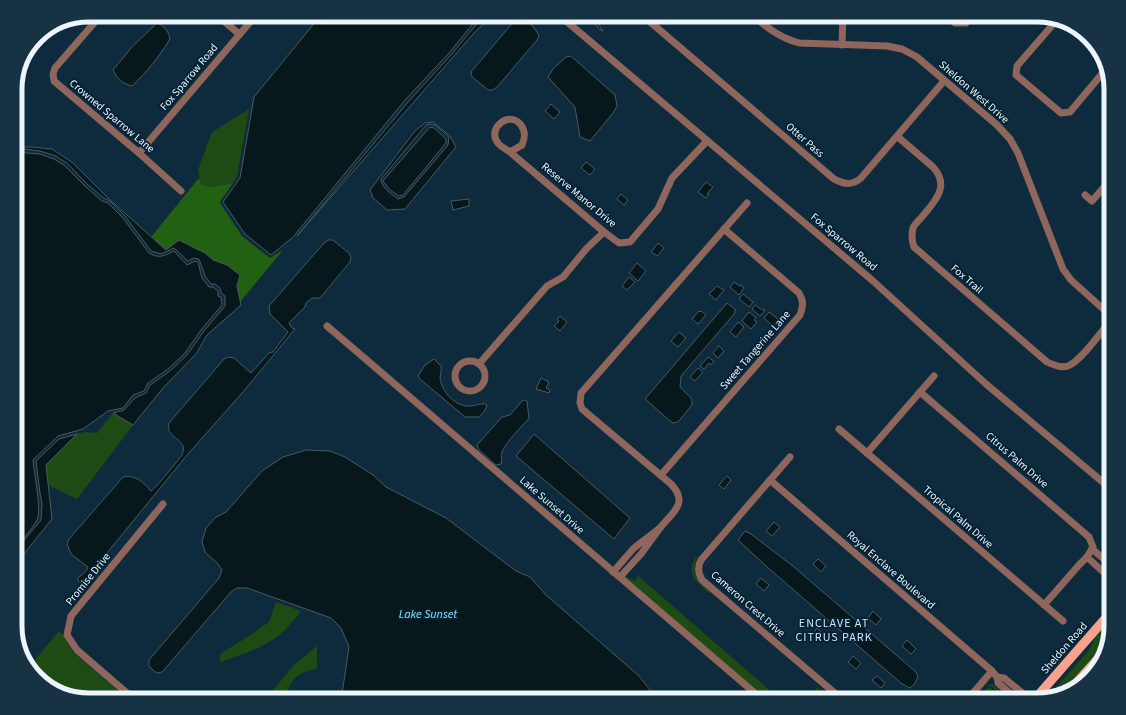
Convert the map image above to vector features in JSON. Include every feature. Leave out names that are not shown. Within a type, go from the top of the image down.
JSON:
[{"type":"main road","name":"Sheldon Road","points":[[1040,693],[1104,620]]},
{"type":"street","name":"Crowned Sparrow Lane","points":[[95,22],[55,68],[53,74],[54,81],[182,190]]},
{"type":"street","points":[[225,22],[239,34]]},
{"type":"street","name":"Fox Sparrow Road","points":[[139,153],[250,22]]},
{"type":"street","name":"Fox Sparrow Road","points":[[567,22],[873,281],[986,384],[1104,483]]},
{"type":"street","name":"Otter Pass","points":[[650,22],[834,179],[842,183],[848,184],[856,182],[861,178],[898,137],[944,81]]},
{"type":"street","name":"Sheldon West Drive","points":[[760,22],[772,32],[785,39],[799,43],[887,46],[902,49],[917,57],[998,125],[1010,139],[1018,153],[1063,269],[1071,280],[1104,310]]},
{"type":"street","points":[[842,45],[843,22]]},
{"type":"street","points":[[954,22],[966,24],[968,22]]},
{"type":"street","points":[[1053,24],[1017,66],[1016,75],[1061,113],[1070,112],[1102,74]]},
{"type":"street","name":"Reserve Manor Drive","points":[[510,152],[522,145],[525,138],[525,130],[519,122],[510,118],[502,121],[497,126],[494,134],[496,141],[619,243],[630,242],[658,209],[672,178],[707,141]]},
{"type":"street","name":"Fox Trail","points":[[898,137],[933,167],[938,173],[941,181],[941,188],[938,197],[913,228],[911,239],[914,247],[1047,362],[1055,366],[1067,366],[1075,362],[1104,328]]},
{"type":"street","points":[[1085,195],[1092,201],[1104,187]]},
{"type":"street","points":[[620,577],[641,554],[679,505],[680,498],[677,490],[661,475],[582,409],[580,403],[581,393],[747,203]]},
{"type":"street","name":"Sweet Tangerine Lane","points":[[661,475],[800,315],[804,305],[803,299],[799,292],[724,228]]},
{"type":"street","points":[[479,364],[547,286],[562,277],[587,248],[604,232]]},
{"type":"street","name":"Lake Sunset Drive","points":[[327,326],[755,693]]},
{"type":"street","points":[[470,361],[479,364],[485,373],[483,384],[480,388],[470,392],[460,389],[455,380],[455,371],[458,367],[470,361]]},
{"type":"street","points":[[867,453],[934,376]]},
{"type":"street","name":"Citrus Palm Drive","points":[[920,392],[1089,537],[1093,542],[1094,547],[1092,549],[1104,559]]},
{"type":"street","name":"Tropical Palm Drive","points":[[839,429],[1063,621]]},
{"type":"street","name":"Cameron Crest Drive","points":[[790,457],[701,560],[698,566],[699,573],[702,580],[835,693]]},
{"type":"street","name":"Royal Enclave Boulevard","points":[[770,480],[995,674],[1004,678],[1022,693]]},
{"type":"street","name":"Promise Drive","points":[[127,693],[77,650],[67,635],[71,616],[163,504]]},
{"type":"street","points":[[613,572],[634,548],[660,528]]},
{"type":"street","points":[[1044,605],[1087,557],[1092,549]]},
{"type":"street","points":[[1087,557],[1104,573]]},
{"type":"street","points":[[975,693],[995,674]]},
{"type":"street","name":"Royal Enclave Boulevard","points":[[995,674],[998,683],[1010,693]]},
{"type":"green space","points":[[249,109],[237,177],[233,183],[211,187],[201,185],[198,170],[212,132]]},
{"type":"green space","points":[[199,178],[201,185],[211,187],[233,183],[220,203],[242,236],[270,258],[283,250],[240,302],[237,286],[240,275],[227,265],[213,260],[205,253],[179,241],[166,250],[151,237]]},
{"type":"green space","points":[[113,413],[133,425],[77,499],[48,485],[46,465],[77,434],[85,432],[97,433]]},
{"type":"green space","points":[[696,556],[695,571],[696,577],[700,583],[699,584],[692,573],[693,562]]},
{"type":"green space","points":[[620,574],[635,581],[639,576],[773,693],[760,693]]},
{"type":"green space","points":[[701,584],[710,592],[709,593],[700,585]]},
{"type":"green space","points":[[276,602],[301,611],[278,636],[263,645],[220,662],[220,654],[269,622]]},
{"type":"green space","points":[[1104,627],[1098,654],[1075,681],[1067,686],[1053,691],[1089,650],[1096,636]]},
{"type":"green space","points":[[59,631],[74,653],[121,693],[89,693],[72,691],[52,682],[39,670],[33,662]]},
{"type":"green space","points":[[317,646],[317,669],[299,675],[295,678],[287,693],[271,693],[294,665]]},
{"type":"green space","points":[[988,684],[992,684],[1003,693],[999,693],[992,687],[988,686]]},
{"type":"green space","points":[[989,687],[996,693],[983,693]]},
{"type":"green space","points":[[817,688],[824,693],[813,693]]},
{"type":"water","points":[[315,22],[474,22],[449,53],[405,100],[293,237],[271,255],[245,234],[223,202],[240,178],[254,97]]},
{"type":"water","points":[[478,22],[486,22],[474,33],[297,236],[408,102],[451,55]]},
{"type":"water","points":[[513,22],[528,22],[539,36],[498,86],[493,90],[488,90],[472,77],[471,72]]},
{"type":"water","points":[[594,22],[599,22],[603,31],[599,29]]},
{"type":"water","points":[[157,23],[166,29],[170,39],[162,52],[132,86],[123,82],[113,70],[131,48]]},
{"type":"water","points":[[571,56],[615,95],[617,106],[590,141],[580,137],[575,107],[548,77],[553,69],[566,57]]},
{"type":"water","points":[[551,104],[560,112],[554,119],[545,111]]},
{"type":"water","points":[[433,122],[450,136],[456,147],[405,209],[387,210],[373,198],[370,190],[415,131],[425,123]],"holes":[[[426,125],[435,125],[449,137],[448,145],[404,197],[398,199],[385,188],[381,182],[381,179]]]},
{"type":"water","points":[[430,127],[434,128],[446,139],[446,143],[403,195],[399,196],[390,190],[383,181]]},
{"type":"water","points":[[22,147],[52,149],[73,163],[108,198],[166,250],[179,240],[205,253],[213,260],[227,265],[240,275],[237,286],[241,305],[207,335],[196,354],[164,387],[133,425],[113,413],[124,410],[135,398],[146,393],[150,385],[170,371],[187,355],[204,331],[225,306],[225,296],[221,293],[220,288],[215,284],[211,284],[205,276],[199,259],[194,258],[188,261],[174,248],[161,254],[151,251],[125,216],[110,201],[87,184],[68,164],[56,156],[40,151],[22,149]]},
{"type":"water","points":[[22,153],[40,154],[54,159],[65,166],[85,186],[102,201],[108,203],[123,218],[149,253],[156,256],[162,256],[174,251],[187,265],[195,261],[198,262],[202,278],[209,287],[213,287],[218,291],[218,296],[221,297],[222,305],[201,330],[185,353],[168,369],[148,383],[144,391],[133,395],[123,408],[108,411],[83,429],[58,436],[33,460],[39,509],[37,520],[22,539]]},
{"type":"water","points":[[586,162],[595,169],[590,175],[581,168]]},
{"type":"water","points":[[706,182],[713,187],[707,194],[709,195],[706,198],[698,192]]},
{"type":"water","points":[[621,194],[628,200],[624,205],[617,199]]},
{"type":"water","points":[[469,199],[469,206],[453,210],[451,201]]},
{"type":"water","points":[[328,240],[333,240],[349,253],[351,257],[350,262],[320,298],[312,298],[306,303],[305,307],[289,323],[292,328],[295,329],[243,392],[188,454],[84,581],[78,581],[78,578],[86,571],[88,567],[71,554],[67,544],[69,539],[123,477],[127,476],[135,478],[142,482],[151,491],[162,480],[182,455],[183,450],[181,443],[169,430],[169,423],[224,359],[228,357],[234,358],[251,373],[269,353],[273,352],[288,332],[270,314],[269,306]]},
{"type":"water","points":[[658,243],[664,248],[657,256],[651,252]]},
{"type":"water","points":[[637,263],[646,271],[638,281],[629,273]]},
{"type":"water","points":[[629,277],[635,282],[627,290],[622,286]]},
{"type":"water","points":[[734,282],[744,288],[739,295],[730,287]]},
{"type":"water","points":[[717,286],[724,290],[716,300],[709,294]]},
{"type":"water","points":[[743,294],[753,302],[749,307],[739,299]]},
{"type":"water","points":[[727,303],[735,309],[735,313],[681,376],[680,387],[692,399],[692,405],[678,422],[673,423],[645,399]]},
{"type":"water","points":[[755,305],[762,310],[765,310],[760,316],[752,309]]},
{"type":"water","points":[[699,311],[706,315],[698,324],[692,319]]},
{"type":"water","points":[[749,312],[756,318],[754,320],[757,322],[751,329],[742,321]]},
{"type":"water","points":[[769,312],[778,319],[773,326],[764,318]]},
{"type":"water","points":[[560,316],[567,322],[560,331],[554,326],[559,321],[557,319]]},
{"type":"water","points":[[738,322],[744,327],[736,337],[730,332]]},
{"type":"water","points":[[679,332],[686,338],[678,347],[671,341]]},
{"type":"water","points":[[719,346],[724,351],[718,358],[713,353]]},
{"type":"water","points":[[708,357],[714,361],[711,365],[709,363],[704,369],[700,366]]},
{"type":"water","points":[[434,359],[441,366],[441,383],[450,398],[464,406],[486,404],[487,406],[484,412],[479,417],[465,417],[420,379],[418,376],[425,365]]},
{"type":"water","points":[[698,368],[703,372],[695,381],[690,377]]},
{"type":"water","points":[[541,378],[549,382],[546,388],[550,390],[549,393],[536,389]]},
{"type":"water","points":[[522,401],[527,401],[529,418],[505,447],[501,454],[501,464],[496,465],[479,450],[477,445],[502,417],[510,415]]},
{"type":"water","points":[[77,434],[46,465],[52,519],[22,557],[22,543],[41,520],[42,504],[36,461],[59,439]]},
{"type":"water","points":[[534,434],[630,518],[614,539],[516,456]]},
{"type":"water","name":"Lake Sunset","points":[[306,450],[330,451],[345,457],[373,475],[386,487],[446,518],[516,571],[530,577],[546,595],[639,676],[652,693],[342,693],[349,647],[341,628],[331,618],[247,588],[237,588],[231,592],[163,671],[160,673],[155,672],[149,666],[149,660],[219,578],[222,570],[218,564],[205,552],[202,542],[206,528],[216,517],[226,512],[262,471],[283,457]]},
{"type":"water","points":[[727,476],[731,480],[724,489],[719,485]]},
{"type":"water","points":[[774,522],[780,527],[772,536],[766,531]]},
{"type":"water","points":[[745,531],[794,567],[916,672],[918,677],[915,683],[910,688],[902,684],[766,566],[738,540]]},
{"type":"water","points":[[818,559],[826,566],[821,572],[813,564]]},
{"type":"water","points":[[761,578],[769,585],[764,591],[756,584]]},
{"type":"water","points":[[873,611],[881,619],[876,625],[868,618]]},
{"type":"water","points":[[817,628],[825,636],[821,641],[813,634]]},
{"type":"water","points":[[907,640],[916,649],[911,654],[902,646]]},
{"type":"water","points":[[853,656],[861,663],[856,669],[848,662]]},
{"type":"water","points":[[877,676],[885,683],[881,688],[872,680]]},
{"type":"district","name":"ENCLAVE AT CITRUS PARK","points":[[834,630]]}]
